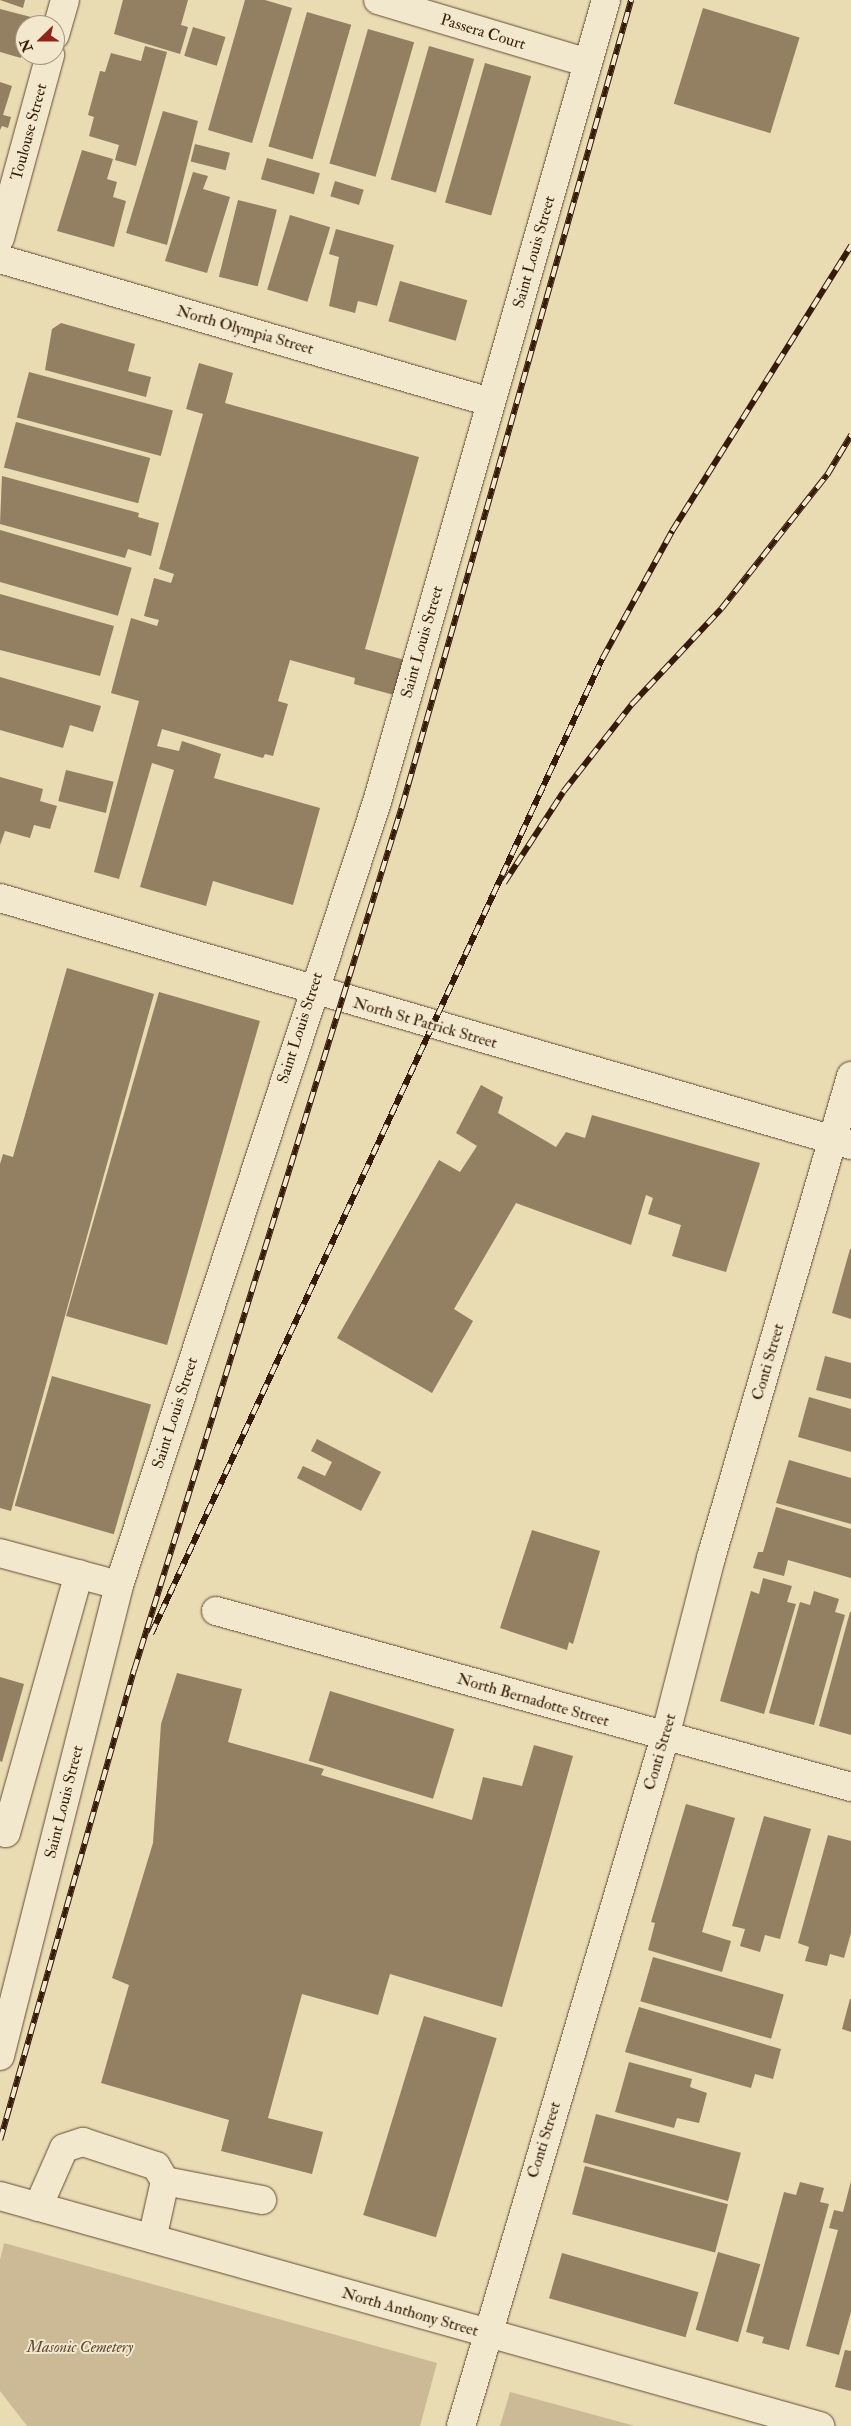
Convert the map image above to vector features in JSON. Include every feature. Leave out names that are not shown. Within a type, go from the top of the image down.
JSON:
[{"type":"street","points":[[60,15],[64,0]]},
{"type":"street","name":"Passera Court","points":[[378,0],[588,63]]},
{"type":"street","name":"Saint Louis Street","points":[[0,2056],[119,1585],[312,990],[377,802],[606,0]]},
{"type":"street","name":"Toulouse Street","points":[[0,238],[47,65]]},
{"type":"street","name":"North Olympia Street","points":[[0,259],[490,402]]},
{"type":"street","name":"North St Patrick Street","points":[[0,898],[842,1143]]},
{"type":"street","name":"Conti Street","points":[[460,2426],[665,1737],[711,1558],[842,1143],[851,1076]]},
{"type":"street","points":[[0,1553],[119,1585]]},
{"type":"street","points":[[3,1832],[79,1574]]},
{"type":"street","name":"North Bernadotte Street","points":[[216,1611],[851,1788]]},
{"type":"street","points":[[38,2207],[64,2148],[83,2142],[156,2166],[165,2181],[152,2239]]},
{"type":"street","points":[[165,2181],[262,2200]]},
{"type":"street","name":"North Anthony Street","points":[[0,2196],[820,2426]]},
{"type":"green space","name":"Masonic Cemetery","points":[[4,2243],[437,2363],[420,2426],[27,2426],[0,2391],[0,2260]]},
{"type":"green space","points":[[510,2392],[635,2426],[500,2426]]},
{"type":"building","points":[[0,0],[25,0],[23,8]]},
{"type":"building","points":[[123,0],[188,0],[181,25],[188,27],[180,54],[114,34]]},
{"type":"building","points":[[245,0],[265,0],[292,8],[252,143],[208,130]]},
{"type":"building","points":[[703,8],[800,38],[770,133],[674,104]]},
{"type":"building","points":[[0,9],[23,15],[15,15],[15,56],[0,52]]},
{"type":"building","points":[[307,12],[351,25],[313,159],[268,147]]},
{"type":"building","points":[[193,27],[226,37],[217,66],[184,56]]},
{"type":"building","points":[[368,29],[414,42],[376,177],[329,164]]},
{"type":"building","points":[[145,46],[167,52],[136,166],[115,160],[119,145],[89,136],[94,117],[88,115],[100,71],[105,72],[111,53],[141,61]]},
{"type":"building","points":[[429,46],[474,59],[436,193],[391,180]]},
{"type":"building","points":[[485,63],[531,76],[491,216],[445,202]]},
{"type":"building","points":[[0,82],[12,86],[3,115],[11,117],[8,128],[2,126],[0,130]]},
{"type":"building","points":[[163,111],[198,121],[167,245],[126,233]]},
{"type":"building","points":[[195,144],[230,153],[226,170],[191,161]]},
{"type":"building","points":[[82,150],[113,159],[107,179],[117,182],[113,197],[126,201],[114,247],[57,231]]},
{"type":"building","points":[[267,158],[320,173],[314,194],[261,179]]},
{"type":"building","points":[[193,172],[208,176],[203,189],[230,197],[207,273],[165,261]]},
{"type":"building","points":[[335,181],[364,190],[359,205],[330,196]]},
{"type":"building","points":[[238,200],[277,210],[258,286],[219,277]]},
{"type":"building","points":[[290,215],[330,227],[307,302],[267,290]]},
{"type":"building","points":[[336,229],[394,245],[377,306],[358,301],[355,313],[329,306],[339,257],[329,254]]},
{"type":"building","points":[[400,281],[467,300],[456,341],[388,321]]},
{"type":"building","points":[[61,323],[135,344],[128,371],[151,377],[146,397],[45,370],[52,329]]},
{"type":"building","points":[[199,363],[233,373],[225,403],[419,457],[365,649],[405,660],[394,695],[354,684],[355,678],[290,660],[278,701],[288,704],[273,756],[265,754],[263,758],[162,729],[157,746],[179,751],[182,741],[221,754],[214,778],[320,808],[293,905],[213,881],[206,906],[140,887],[174,770],[152,763],[119,879],[94,872],[139,701],[111,693],[131,618],[157,626],[159,620],[144,616],[154,578],[171,583],[174,574],[159,569],[203,414],[186,409]]},
{"type":"building","points":[[29,372],[173,411],[161,456],[17,417]]},
{"type":"building","points":[[16,422],[150,458],[138,503],[4,467]]},
{"type":"building","points":[[2,476],[139,513],[138,517],[159,523],[151,556],[128,549],[125,558],[0,524]]},
{"type":"building","points":[[0,530],[132,568],[118,616],[0,582]]},
{"type":"building","points":[[0,594],[114,626],[100,676],[0,650]]},
{"type":"building","points":[[0,677],[101,706],[93,732],[70,725],[63,748],[0,730]]},
{"type":"building","points":[[66,770],[114,782],[106,813],[58,801]]},
{"type":"building","points":[[0,777],[43,789],[40,801],[57,806],[50,829],[34,825],[30,838],[5,831],[0,845]]},
{"type":"building","points":[[67,968],[154,994],[11,1511],[0,1508],[0,1164],[3,1154],[13,1157]]},
{"type":"building","points":[[159,992],[260,1021],[167,1345],[66,1316]]},
{"type":"building","points":[[481,1085],[503,1097],[498,1113],[556,1147],[566,1132],[585,1138],[592,1115],[760,1163],[726,1272],[672,1256],[681,1225],[648,1214],[653,1198],[646,1195],[631,1245],[516,1203],[454,1309],[473,1321],[432,1393],[337,1338],[439,1160],[460,1172],[477,1146],[456,1133]]},
{"type":"building","points":[[851,1249],[851,1319],[832,1313]]},
{"type":"building","points":[[825,1356],[851,1363],[851,1399],[816,1390]]},
{"type":"building","points":[[52,1376],[151,1404],[114,1534],[15,1506]]},
{"type":"building","points":[[809,1397],[851,1409],[851,1452],[798,1437]]},
{"type":"building","points":[[317,1439],[381,1472],[361,1511],[297,1478],[303,1466],[325,1476],[332,1462],[311,1451]]},
{"type":"building","points":[[789,1460],[851,1478],[851,1524],[776,1503]]},
{"type":"building","points":[[776,1507],[851,1529],[851,1578],[788,1560],[784,1576],[753,1568],[758,1552],[763,1552]]},
{"type":"building","points":[[532,1530],[600,1551],[573,1644],[569,1642],[567,1650],[500,1628]]},
{"type":"building","points":[[763,1578],[792,1586],[787,1602],[796,1604],[764,1714],[720,1701],[751,1591],[759,1594]]},
{"type":"building","points":[[814,1591],[839,1599],[835,1612],[845,1615],[814,1725],[769,1713],[800,1602],[810,1605]]},
{"type":"building","points":[[851,1612],[851,1735],[819,1726]]},
{"type":"building","points":[[177,1673],[242,1689],[228,1742],[324,1769],[321,1775],[472,1820],[483,1777],[522,1786],[534,1745],[573,1756],[502,2007],[390,1974],[378,2015],[302,1994],[268,2118],[323,2132],[312,2174],[221,2151],[229,2120],[101,2083],[129,1985],[112,1978],[153,1843],[161,1724]]},
{"type":"building","points":[[0,1677],[24,1684],[2,1762],[0,1761]]},
{"type":"building","points":[[330,1691],[454,1729],[433,1799],[309,1761]]},
{"type":"building","points":[[686,1804],[735,1818],[702,1932],[731,1941],[722,1972],[648,1950],[655,1923],[651,1922]]},
{"type":"building","points":[[764,1816],[811,1829],[780,1939],[765,1935],[760,1952],[740,1946],[745,1929],[732,1926]]},
{"type":"building","points":[[828,1835],[851,1841],[851,1933],[844,1958],[830,1954],[827,1966],[805,1961],[809,1947],[798,1943]]},
{"type":"building","points":[[653,1957],[784,1994],[771,2039],[640,2001]]},
{"type":"building","points":[[851,1999],[851,2032],[842,2029]]},
{"type":"building","points":[[639,2007],[781,2049],[773,2079],[755,2074],[751,2088],[625,2052]]},
{"type":"building","points":[[424,2016],[497,2038],[436,2237],[363,2215]]},
{"type":"building","points":[[629,2062],[692,2079],[690,2087],[707,2093],[699,2123],[677,2118],[674,2128],[615,2112]]},
{"type":"building","points":[[596,2114],[741,2153],[728,2201],[583,2162]]},
{"type":"building","points":[[585,2166],[728,2204],[715,2253],[572,2214]]},
{"type":"building","points":[[851,2181],[851,2312],[839,2355],[806,2346],[838,2230],[829,2228],[834,2210],[843,2212]]},
{"type":"building","points":[[800,2182],[824,2188],[820,2202],[829,2204],[789,2350],[762,2343],[764,2337],[746,2332],[784,2192],[796,2195]]},
{"type":"building","points":[[718,2252],[760,2264],[738,2342],[696,2330]]},
{"type":"building","points":[[562,2253],[698,2292],[686,2337],[549,2298]]},
{"type":"building","points":[[845,2350],[851,2351],[851,2391],[835,2387]]},
{"type":"railway","points":[[0,2140],[134,1670],[402,806],[631,0]]},
{"type":"railway","points":[[151,1634],[602,659],[672,531],[851,246]]},
{"type":"railway","points":[[504,883],[563,792],[632,704],[721,609],[827,475],[851,435]]}]
